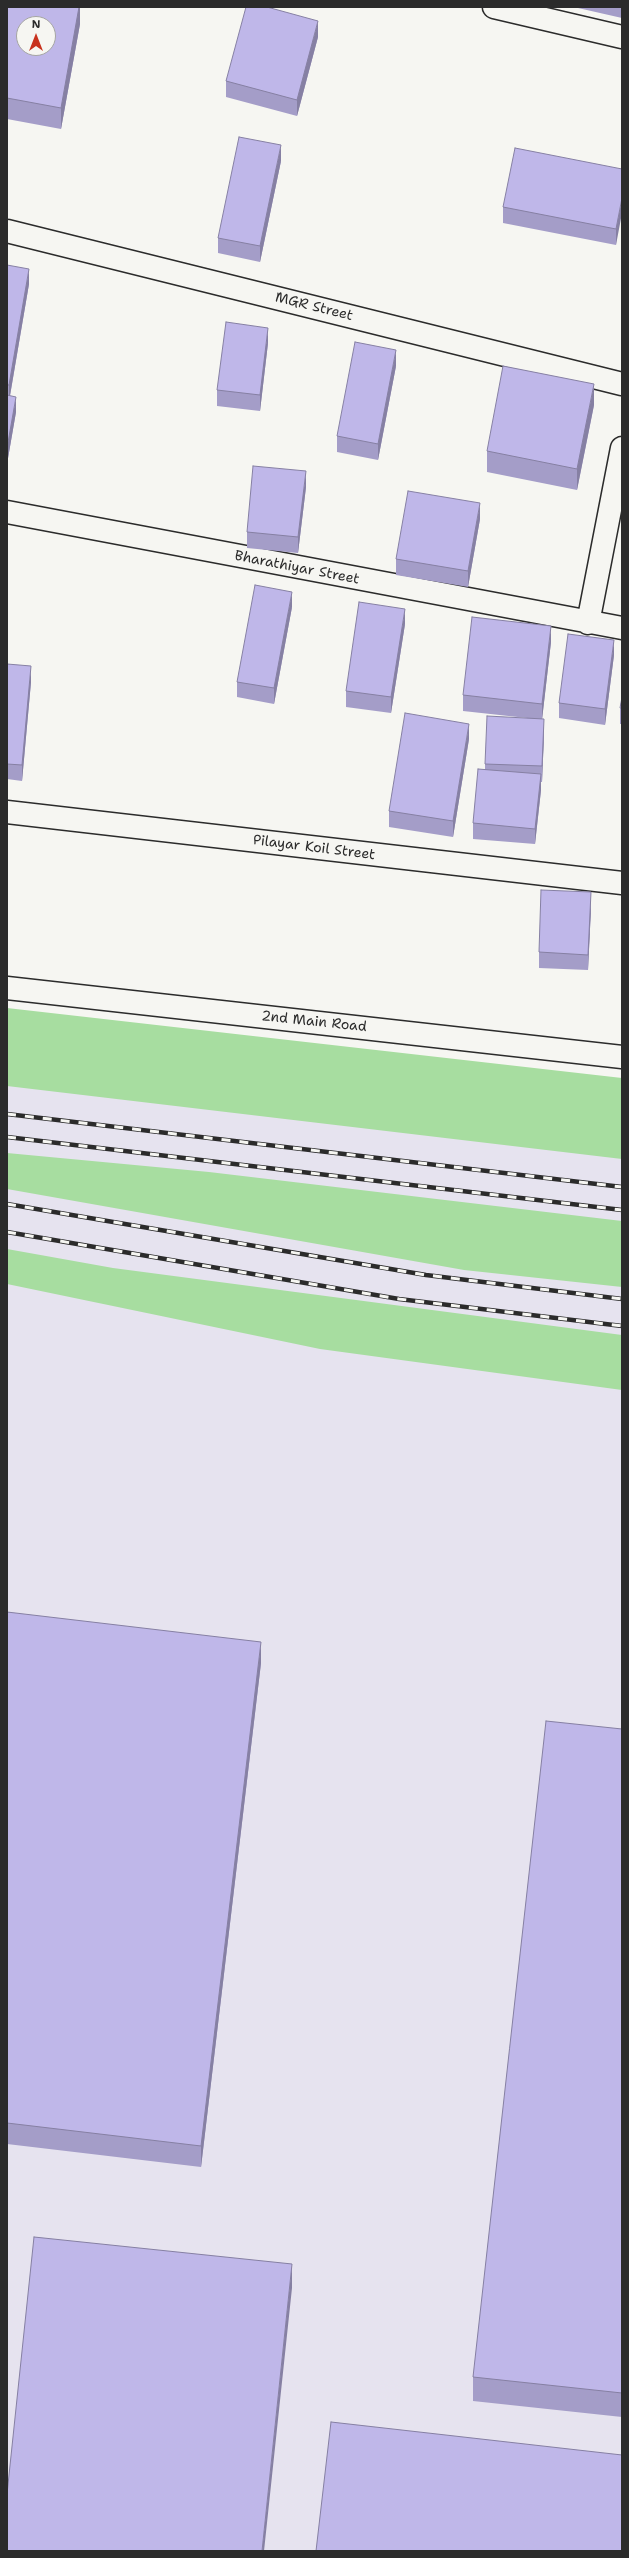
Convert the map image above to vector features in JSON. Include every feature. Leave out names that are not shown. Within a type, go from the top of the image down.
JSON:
[{"type":"street","points":[[494,7],[622,37]]},
{"type":"street","name":"MGR Street","points":[[7,231],[622,384]]},
{"type":"street","points":[[588,623],[622,448]]},
{"type":"street","name":"Bharathiyar Street","points":[[7,512],[588,623],[622,628]]},
{"type":"street","name":"Pilayar Koil Street","points":[[7,812],[622,883]]},
{"type":"street","name":"2nd Main Road","points":[[7,988],[622,1057]]},
{"type":"shaded area","points":[[7,1036],[622,1104],[622,2551],[7,2551]]},
{"type":"green space","points":[[7,1008],[622,1078],[622,1159],[7,1086]]},
{"type":"green space","points":[[7,1153],[209,1172],[622,1221],[622,1287],[464,1270],[7,1189]]},
{"type":"green space","points":[[7,1249],[113,1268],[622,1335],[622,1390],[320,1349],[7,1284]]},
{"type":"building","points":[[7,7],[79,7],[61,108],[7,98]]},
{"type":"building","points":[[246,7],[267,7],[318,21],[297,100],[226,81]]},
{"type":"building","points":[[239,137],[281,145],[260,246],[218,238]]},
{"type":"building","points":[[515,148],[622,169],[622,198],[616,229],[503,207]]},
{"type":"building","points":[[7,265],[29,269],[9,385],[7,385]]},
{"type":"building","points":[[226,322],[268,328],[260,395],[217,390]]},
{"type":"building","points":[[355,342],[396,350],[378,444],[337,436]]},
{"type":"building","points":[[503,366],[594,384],[577,469],[487,451]]},
{"type":"building","points":[[7,395],[16,397],[7,448]]},
{"type":"building","points":[[253,466],[306,471],[298,537],[247,532]]},
{"type":"building","points":[[408,491],[480,503],[468,571],[396,559]]},
{"type":"building","points":[[255,585],[292,592],[274,688],[237,682]]},
{"type":"building","points":[[359,602],[405,609],[391,697],[346,691]]},
{"type":"building","points":[[472,617],[551,626],[542,704],[463,695]]},
{"type":"building","points":[[568,634],[614,640],[605,709],[559,703]]},
{"type":"building","points":[[7,664],[31,666],[22,765],[7,764]]},
{"type":"building","points":[[622,697],[622,708],[620,708]]},
{"type":"building","points":[[405,713],[469,724],[453,821],[389,811]]},
{"type":"building","points":[[487,716],[544,719],[542,766],[485,764]]},
{"type":"building","points":[[478,769],[541,774],[535,829],[473,823]]},
{"type":"building","points":[[541,890],[591,892],[588,955],[539,952]]},
{"type":"building","points":[[7,1612],[261,1642],[201,2146],[7,2123]]},
{"type":"building","points":[[546,1721],[622,1729],[622,2393],[473,2377]]},
{"type":"building","points":[[34,2237],[292,2264],[262,2551],[7,2551],[7,2494]]},
{"type":"building","points":[[331,2422],[622,2455],[622,2551],[316,2551]]},
{"type":"railway","points":[[7,1114],[622,1187]]},
{"type":"railway","points":[[7,1137],[622,1210]]},
{"type":"railway","points":[[7,1204],[426,1275],[622,1299]]},
{"type":"railway","points":[[7,1232],[399,1299],[622,1326]]}]
